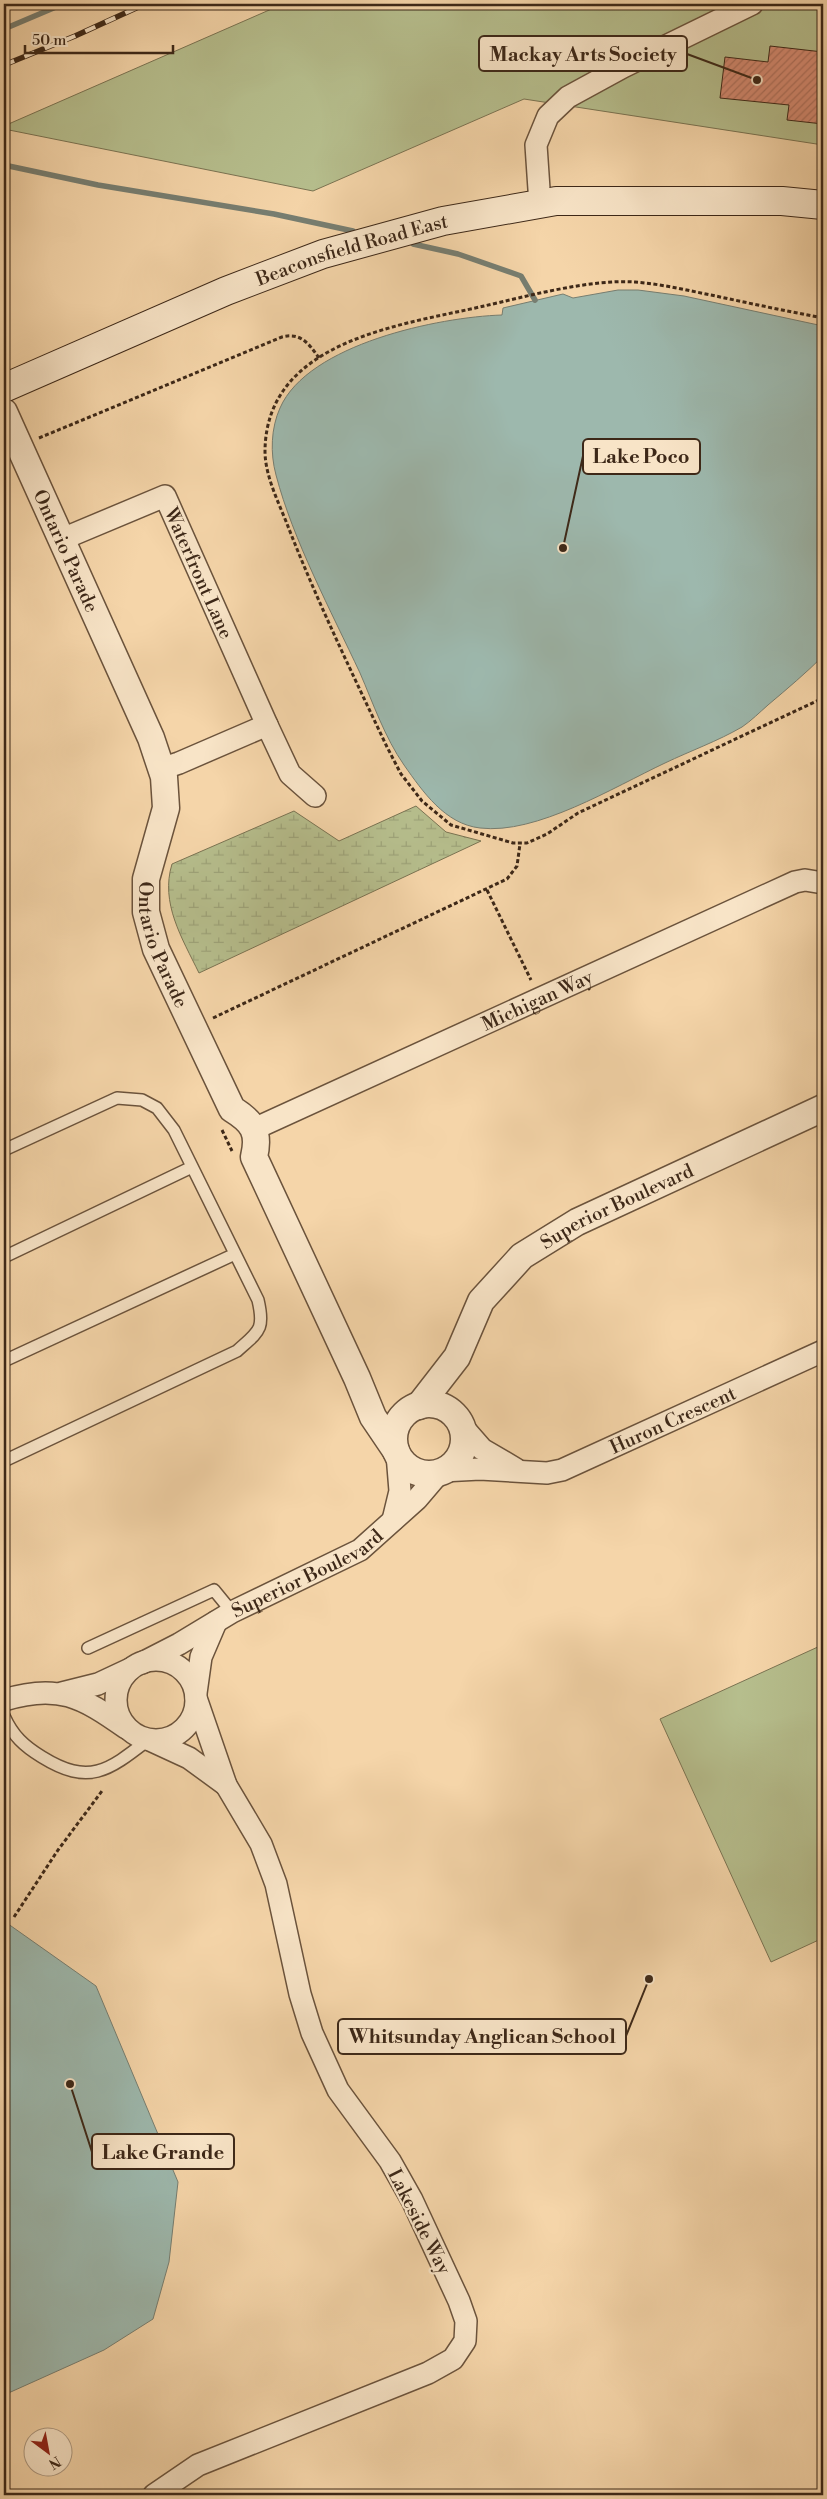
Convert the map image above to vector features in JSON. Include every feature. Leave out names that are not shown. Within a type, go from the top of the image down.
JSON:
[{"type":"main road","name":"Beaconsfield Road East","points":[[4,388],[226,292],[323,254],[443,221],[556,201],[782,201],[823,204]]},
{"type":"main road","name":"Beaconsfield Road East","points":[[720,201],[823,223]]},
{"type":"street","points":[[540,204],[536,145],[548,116],[568,97],[631,63],[752,4]]},
{"type":"street","name":"Ontario Parade","points":[[4,412],[60,540],[151,738],[164,777],[166,808],[146,879],[146,912],[156,949],[232,1109],[248,1118],[254,1129]]},
{"type":"street","name":"Waterfront Lane","points":[[60,540],[165,496],[290,774],[315,796]]},
{"type":"street","points":[[161,768],[179,764],[267,725]]},
{"type":"street","name":"Michigan Way","points":[[254,1129],[795,882],[805,880],[823,883]]},
{"type":"street","name":"Superior Boulevard","points":[[417,1406],[457,1357],[481,1301],[522,1256],[577,1222],[823,1108]]},
{"type":"street","points":[[254,1129],[258,1141],[254,1157],[357,1378],[373,1417],[396,1452],[412,1470],[426,1474],[441,1472],[452,1464],[461,1453],[464,1439],[460,1425],[447,1409],[434,1405],[417,1406],[384,1401],[357,1378]]},
{"type":"street","name":"Huron Crescent","points":[[441,1472],[518,1471],[547,1473],[569,1468],[823,1350]]},
{"type":"street","name":"Superior Boulevard","points":[[457,1357],[456,1393],[460,1425]]},
{"type":"street","points":[[396,1452],[394,1439],[397,1424],[406,1412],[417,1406]]},
{"type":"street","name":"Huron Crescent","points":[[460,1425],[482,1449],[518,1471]]},
{"type":"street","name":"Superior Boulevard","points":[[392,1520],[400,1491],[396,1452]]},
{"type":"street","name":"Superior Boulevard","points":[[4,1700],[37,1693],[62,1693],[98,1684],[138,1665],[224,1617],[348,1557],[370,1542],[416,1499],[441,1472]]},
{"type":"street","name":"Superior Boulevard","points":[[196,1697],[201,1658],[224,1617]]},
{"type":"street","points":[[158,1660],[173,1664],[186,1674],[196,1697],[191,1720],[181,1732],[166,1739],[149,1740],[128,1730],[116,1709],[117,1693],[123,1678],[138,1665],[158,1660]]},
{"type":"street","name":"Superior Boulevard","points":[[62,1693],[88,1704],[128,1730]]},
{"type":"street","name":"Lakeside Way","points":[[154,2495],[198,2465],[428,2373],[453,2359],[465,2340],[466,2321],[460,2301],[412,2200],[390,2161],[338,2090],[312,2033],[291,1956],[276,1884],[261,1844],[226,1785],[196,1697]]},
{"type":"street","name":"Lakeside Way","points":[[149,1740],[189,1758],[226,1785]]},
{"type":"lane","points":[[4,1150],[117,1098],[142,1100],[157,1108],[174,1130],[258,1300],[262,1320],[255,1334],[237,1350],[4,1461]]},
{"type":"lane","points":[[4,1257],[192,1167]]},
{"type":"lane","points":[[4,1361],[235,1254]]},
{"type":"lane","points":[[88,1648],[214,1590],[224,1617]]},
{"type":"lane","points":[[4,1716],[15,1737],[25,1746],[59,1767],[73,1773],[89,1773],[102,1769],[149,1740]]},
{"type":"path","points":[[823,318],[648,283],[605,283],[501,302],[375,331],[319,358],[292,378],[283,389],[275,404],[267,429],[265,453],[268,468],[305,570],[387,747],[401,774],[428,806],[451,825],[513,843],[520,844],[540,838],[578,813],[823,698]]},
{"type":"path","points":[[19,447],[282,337],[290,335],[301,337],[319,358]]},
{"type":"path","points":[[193,1028],[487,890],[512,875],[519,860],[520,844]]},
{"type":"path","points":[[487,890],[529,980],[535,979]]},
{"type":"path","points":[[219,1124],[236,1159]]},
{"type":"path","points":[[14,1917],[58,1850],[102,1791]]},
{"type":"green space","points":[[283,4],[823,4],[823,145],[524,99],[313,191],[4,129],[4,126]]},
{"type":"green space","points":[[416,806],[446,832],[481,841],[199,973],[180,933],[171,906],[169,878],[172,864],[294,811],[339,841]]},
{"type":"green space","points":[[820,1646],[823,1654],[823,1938],[771,1962],[660,1719]]},
{"type":"shaded area","points":[[618,290],[638,290],[684,296],[823,326],[823,656],[742,727],[599,796],[550,817],[525,824],[502,828],[480,828],[467,825],[446,813],[427,796],[397,755],[385,732],[360,673],[302,550],[283,500],[273,458],[272,441],[277,416],[280,408],[295,386],[318,367],[346,351],[378,338],[411,328],[445,321],[502,315],[503,308],[563,294],[573,298]]},
{"type":"shaded area","points":[[4,1921],[96,1986],[178,2182],[169,2262],[153,2319],[104,2350],[4,2395]]},
{"type":"building","points":[[770,46],[823,52],[823,124],[787,120],[789,105],[720,98],[725,57],[768,62]]},
{"type":"waterway","points":[[4,29],[63,4]]},
{"type":"waterway","points":[[4,165],[98,185],[274,214],[353,231]]},
{"type":"waterway","points":[[413,244],[458,254],[521,276],[535,300]]},
{"type":"railway","points":[[4,65],[75,36],[145,4]]},
{"type":"place","name":"Mackay Arts Society","points":[[757,80]]},
{"type":"place","name":"Lake Poco","points":[[563,548]]},
{"type":"place","name":"Whitsunday Anglican School","points":[[649,1979]]},
{"type":"place","name":"Lake Grande","points":[[70,2084]]}]
